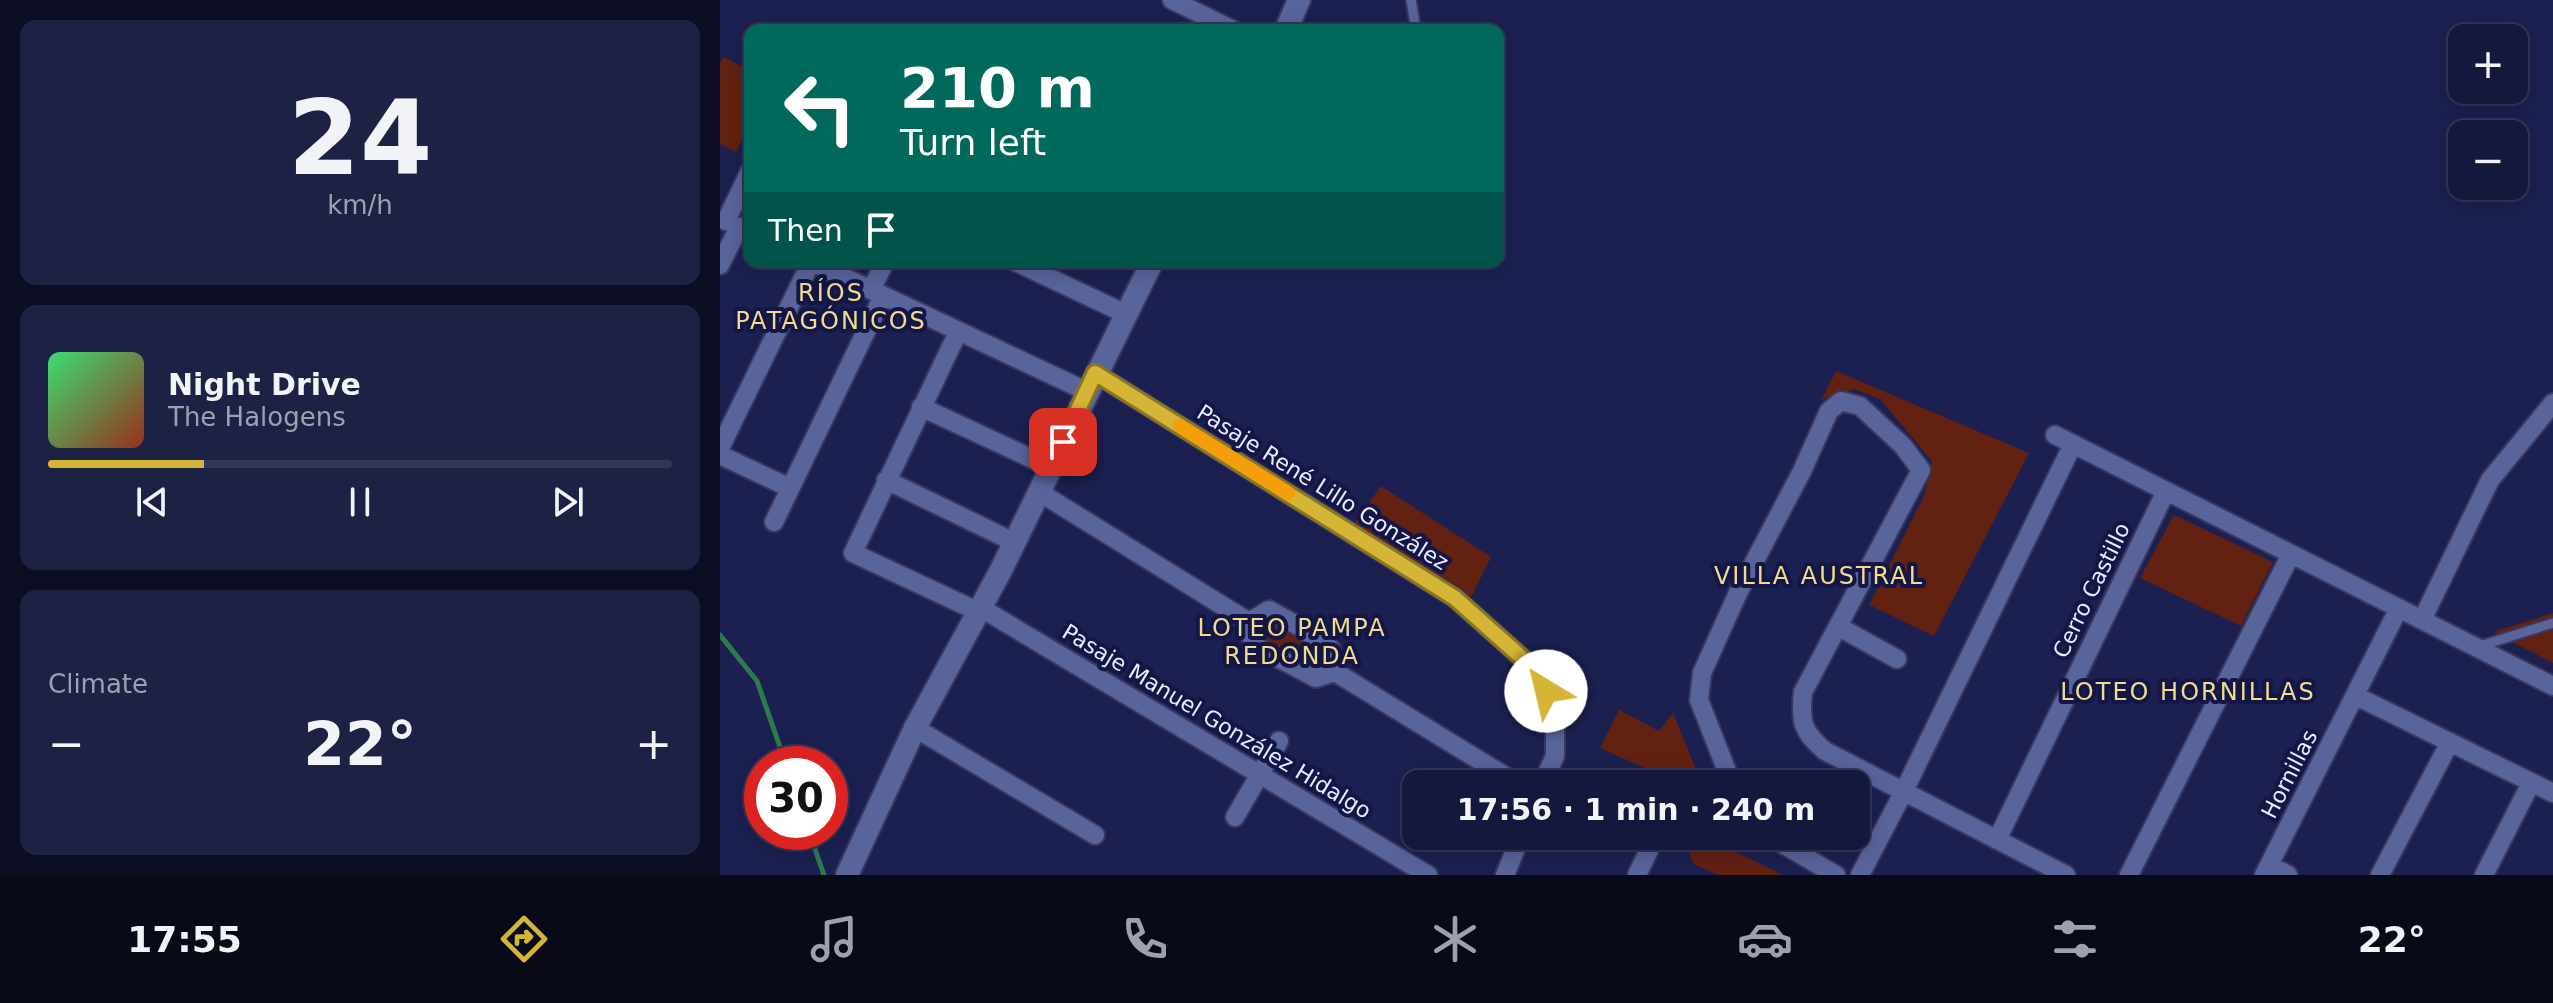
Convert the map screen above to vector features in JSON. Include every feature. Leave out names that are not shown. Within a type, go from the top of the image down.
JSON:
[{"type":"street","points":[[1172,0],[1221,24]]},
{"type":"street","points":[[1289,24],[1299,0]]},
{"type":"street","points":[[720,265],[744,191]]},
{"type":"street","points":[[720,448],[809,268]]},
{"type":"street","name":"Pasaje René Lillo González","points":[[825,268],[958,332],[1091,382],[1455,598],[1530,665],[1546,691],[1555,722],[1555,756],[1548,770]]},
{"type":"street","points":[[774,522],[877,293],[883,268]]},
{"type":"street","points":[[1029,268],[1126,314]]},
{"type":"street","points":[[847,875],[915,728],[980,610],[1149,268]]},
{"type":"street","points":[[958,332],[886,480],[1014,542]]},
{"type":"street","points":[[1726,770],[1699,700],[1702,673],[1738,593],[1802,471],[1829,411],[1841,401],[1860,406],[1903,446],[1921,470],[1803,692],[1801,715],[1808,737],[1825,751],[1903,793],[2066,875]]},
{"type":"street","points":[[2422,620],[2490,480],[2553,403]]},
{"type":"street","points":[[921,407],[1052,468]]},
{"type":"street","points":[[2055,435],[2553,686]]},
{"type":"street","points":[[1860,875],[2073,444]]},
{"type":"street","points":[[720,455],[790,488]]},
{"type":"street","name":"Pasaje Manuel González Hidalgo","points":[[886,480],[853,553],[980,610],[1428,875]]},
{"type":"street","name":"Cerro Castillo","points":[[1997,840],[2166,491]]},
{"type":"street","points":[[1039,492],[1249,622],[1253,645],[1262,651],[1316,678],[1335,672]]},
{"type":"street","points":[[2129,875],[2291,554]]},
{"type":"street","name":"Hornillas","points":[[2266,870],[2399,608]]},
{"type":"street","points":[[1249,622],[1269,610],[1300,627],[1331,649],[1335,672],[1495,770]]},
{"type":"street","points":[[1839,627],[1897,659]]},
{"type":"street","points":[[2356,696],[2553,793]]},
{"type":"street","points":[[915,728],[1095,835]]},
{"type":"street","points":[[1235,817],[1279,741]]},
{"type":"street","points":[[2380,875],[2450,742]]},
{"type":"street","points":[[2484,875],[2531,783]]},
{"type":"street","points":[[1505,875],[1515,850]]},
{"type":"street","points":[[1637,875],[1649,850]]},
{"type":"street","points":[[1793,850],[1836,875]]},
{"type":"street","points":[[2266,870],[2288,875]]},
{"type":"lane","points":[[1411,0],[1415,24]]},
{"type":"lane","points":[[2476,647],[2553,623]]},
{"type":"shaded area","points":[[723,57],[744,67],[744,135],[736,152],[720,144],[720,63]]},
{"type":"shaded area","points":[[1836,371],[2029,453],[1934,636],[1869,605],[1924,496],[1932,461],[1880,399],[1854,389],[1821,400]]},
{"type":"shaded area","points":[[1381,486],[1491,557],[1469,601],[1349,531]]},
{"type":"shaded area","points":[[2174,515],[2273,562],[2241,626],[2140,578]]},
{"type":"shaded area","points":[[2553,613],[2553,663],[2493,632]]},
{"type":"shaded area","points":[[1271,618],[1323,647],[1325,665],[1321,671],[1259,641],[1256,635],[1260,621]]},
{"type":"shaded area","points":[[1619,710],[1659,731],[1673,713],[1696,770],[1649,770],[1600,748]]},
{"type":"shaded area","points":[[1688,850],[1732,850],[1783,875],[1718,875],[1694,864]]},
{"type":"waterway","points":[[720,635],[757,681],[780,746]]},
{"type":"waterway","points":[[815,850],[824,875]]},
{"type":"slow traffic","points":[[1180,426],[1288,493]]},
{"type":"district","name":"RÍOS PATAGÓNICOS","points":[[831,307]]},
{"type":"district","name":"VILLA AUSTRAL","points":[[1819,576]]},
{"type":"district","name":"LOTEO PAMPA REDONDA","points":[[1292,642]]},
{"type":"district","name":"LOTEO HORNILLAS","points":[[2188,692]]},
{"type":"route","points":[[1063,442],[1095,373],[1455,598],[1530,665],[1546,691]]}]
